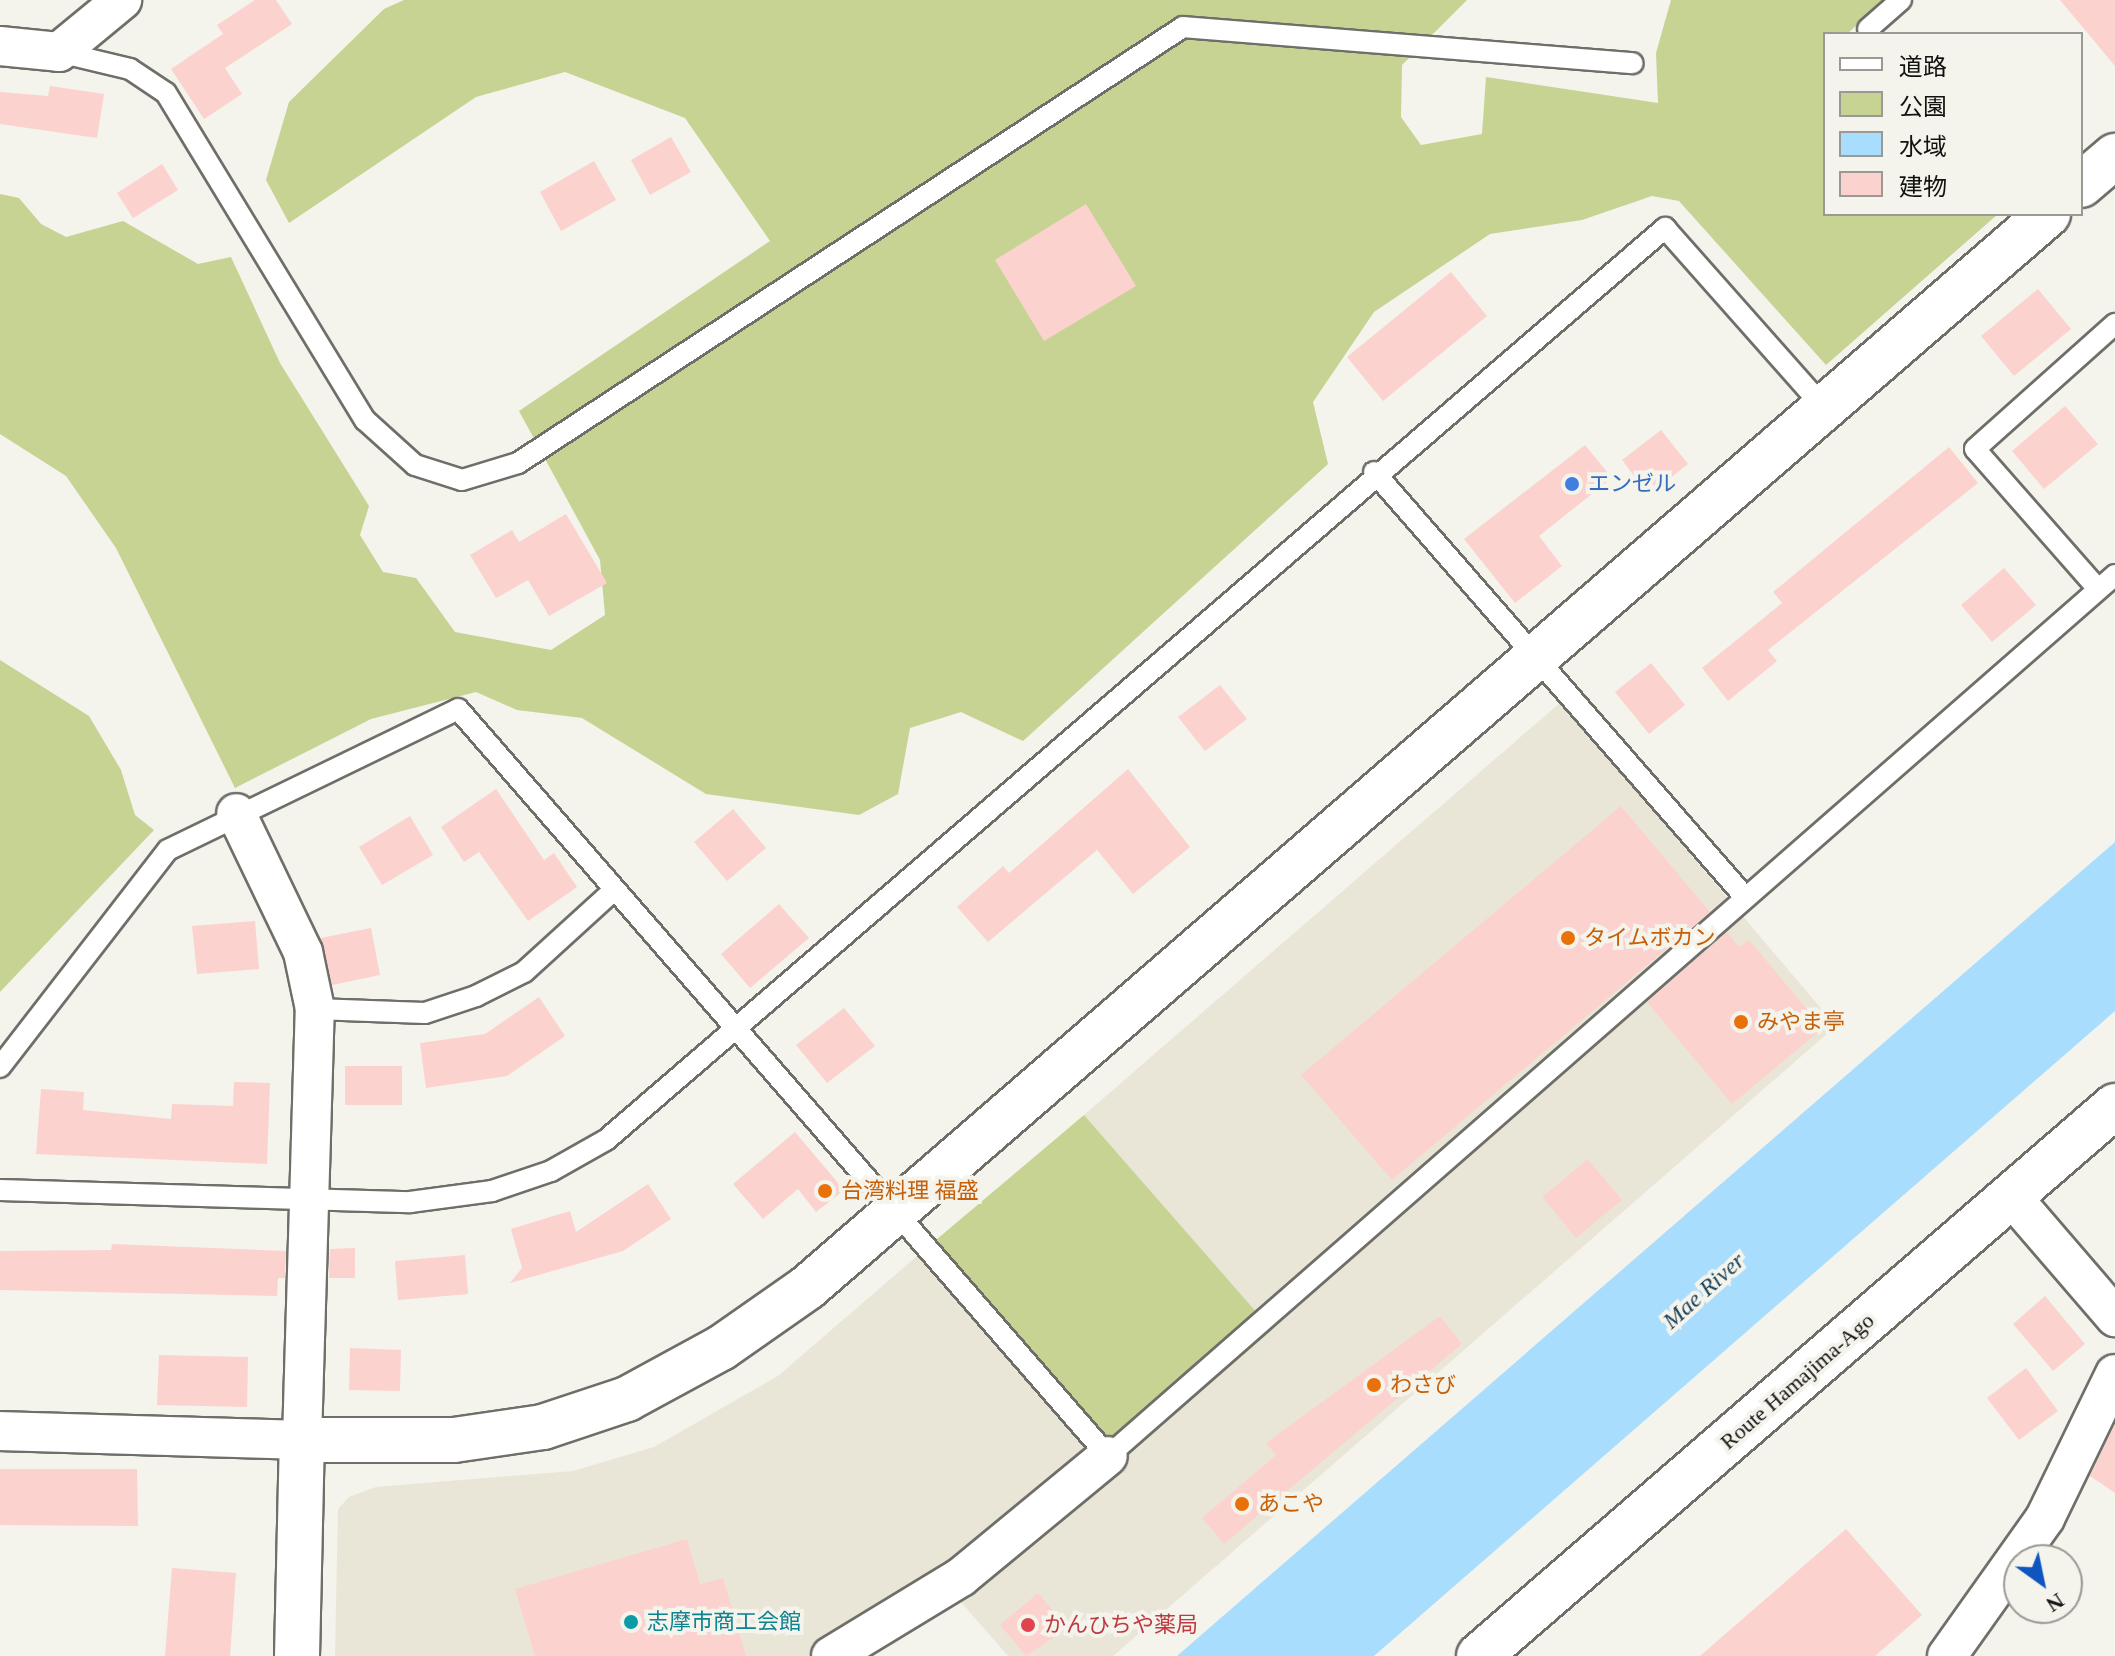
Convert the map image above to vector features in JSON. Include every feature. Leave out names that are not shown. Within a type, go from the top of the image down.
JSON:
[{"type":"street","points":[[0,46],[59,52],[122,0]]},
{"type":"street","points":[[2083,183],[2115,156]]},
{"type":"street","points":[[0,1431],[302,1440],[454,1440],[543,1427],[627,1399],[721,1348],[895,1212],[2046,216]]},
{"type":"street","points":[[236,813],[303,952],[315,1009],[297,1656]]},
{"type":"street","name":"Route Hamajima-Ago","points":[[1479,1656],[2115,1106]]},
{"type":"street","points":[[2011,1196],[2115,1317]]},
{"type":"street","points":[[1947,1656],[2045,1518],[2115,1374]]},
{"type":"street","points":[[831,1656],[961,1577],[1108,1456]]},
{"type":"lane","points":[[1868,29],[1901,0]]},
{"type":"lane","points":[[59,52],[130,69],[166,93],[365,420],[415,465],[462,480],[518,463],[1183,27],[1633,63]]},
{"type":"lane","points":[[0,1190],[410,1202],[492,1191],[551,1171],[606,1140],[738,1031],[1374,472],[1665,228],[1824,408]]},
{"type":"lane","points":[[2098,589],[1975,449],[2115,324]]},
{"type":"lane","points":[[1374,472],[1745,897]]},
{"type":"lane","points":[[0,1067],[168,850],[236,813],[458,709],[1108,1456],[2115,575]]},
{"type":"lane","points":[[315,1009],[425,1013],[476,996],[524,972],[614,890]]},
{"type":"shaded area","points":[[1561,702],[1836,1026],[1113,1656],[1008,1656],[948,1587],[829,1656],[335,1656],[338,1509],[349,1497],[376,1487],[573,1471],[654,1447],[778,1376],[930,1245],[1271,1330],[1084,1115]]},
{"type":"green space","points":[[404,0],[1467,0],[1402,65],[1401,117],[1421,145],[1482,134],[1486,77],[1658,103],[1656,53],[1671,0],[1885,0],[1849,32],[1823,32],[1823,216],[1996,216],[1826,365],[1679,201],[1652,196],[1582,220],[1490,234],[1374,312],[1313,402],[1328,464],[1023,741],[961,712],[910,728],[898,794],[859,815],[706,794],[582,718],[517,710],[476,692],[371,719],[235,788],[116,548],[66,476],[0,434],[0,194],[19,198],[41,224],[66,237],[123,221],[198,264],[231,257],[280,363],[369,506],[360,535],[383,572],[416,578],[455,632],[551,650],[605,615],[600,560],[519,411],[770,241],[685,118],[565,72],[476,97],[289,223],[266,180],[289,102],[384,9]]},
{"type":"green space","points":[[0,660],[89,716],[121,770],[135,815],[154,830],[0,992]]},
{"type":"green space","points":[[1084,1115],[1272,1330],[1121,1461],[930,1245]]},
{"type":"water","name":"Mae River","points":[[2115,842],[2115,1011],[1374,1656],[1177,1656]]},
{"type":"building","points":[[255,0],[276,0],[292,24],[225,68],[242,94],[204,119],[171,69],[223,34],[217,25]]},
{"type":"building","points":[[2060,0],[2115,0],[2115,66]]},
{"type":"building","points":[[50,86],[104,94],[97,138],[0,124],[0,92],[48,96]]},
{"type":"building","points":[[671,137],[691,172],[650,195],[631,160]]},
{"type":"building","points":[[594,161],[616,200],[561,231],[540,192]]},
{"type":"building","points":[[162,164],[178,190],[133,218],[117,193]]},
{"type":"building","points":[[1086,204],[1136,286],[1044,341],[995,260]]},
{"type":"building","points":[[1451,272],[1487,316],[1383,401],[1347,357]]},
{"type":"building","points":[[2038,289],[2071,329],[2014,376],[1981,336]]},
{"type":"building","points":[[2065,406],[2098,444],[2044,489],[2012,451]]},
{"type":"building","points":[[1661,430],[1688,464],[1649,495],[1622,460]]},
{"type":"building","points":[[1585,445],[1612,478],[1539,536],[1562,566],[1515,603],[1464,539]]},
{"type":"building","points":[[1949,447],[1978,483],[1768,650],[1777,661],[1728,701],[1702,668],[1782,603],[1773,592]]},
{"type":"building","points":[[566,514],[607,583],[549,616],[528,580],[496,598],[470,555],[512,530],[519,542]]},
{"type":"building","points":[[2004,568],[2036,605],[1992,642],[1961,605]]},
{"type":"building","points":[[1651,663],[1685,705],[1649,734],[1615,692]]},
{"type":"building","points":[[1220,685],[1247,719],[1205,751],[1178,717]]},
{"type":"building","points":[[1128,769],[1190,847],[1133,894],[1097,850],[988,942],[957,907],[1003,866],[1009,873]]},
{"type":"building","points":[[496,789],[544,860],[554,853],[577,887],[528,921],[479,852],[464,862],[441,827]]},
{"type":"building","points":[[1621,806],[1710,912],[1392,1180],[1301,1075]]},
{"type":"building","points":[[733,809],[766,848],[727,881],[694,842]]},
{"type":"building","points":[[410,816],[433,855],[382,885],[359,847]]},
{"type":"building","points":[[779,904],[809,938],[750,988],[721,954]]},
{"type":"building","points":[[255,921],[259,969],[197,974],[192,926]]},
{"type":"building","points":[[371,928],[380,975],[332,985],[321,938]]},
{"type":"building","name":"みやま亭","points":[[1727,932],[1739,947],[1749,940],[1823,1028],[1732,1104],[1647,1002]]},
{"type":"building","points":[[539,997],[565,1036],[507,1076],[426,1088],[420,1043],[485,1034]]},
{"type":"building","points":[[844,1008],[875,1046],[827,1083],[796,1045]]},
{"type":"building","points":[[345,1066],[402,1066],[402,1105],[345,1105]]},
{"type":"building","points":[[234,1082],[270,1083],[267,1164],[36,1154],[41,1089],[84,1092],[83,1110],[171,1119],[172,1104],[233,1106]]},
{"type":"building","points":[[795,1132],[844,1190],[816,1212],[798,1189],[763,1219],[733,1184]]},
{"type":"building","points":[[1588,1159],[1622,1200],[1576,1238],[1542,1197]]},
{"type":"building","points":[[648,1184],[671,1219],[623,1251],[510,1283],[522,1268],[511,1229],[570,1211],[576,1232]]},
{"type":"building","points":[[112,1244],[286,1251],[285,1278],[278,1278],[277,1296],[0,1290],[0,1251],[111,1250]]},
{"type":"building","points":[[355,1248],[355,1278],[329,1278],[330,1249]]},
{"type":"building","points":[[465,1255],[468,1294],[398,1300],[395,1261]]},
{"type":"building","points":[[2045,1296],[2085,1344],[2053,1371],[2013,1324]]},
{"type":"building","points":[[1440,1316],[1462,1344],[1224,1544],[1202,1518],[1276,1455],[1266,1443]]},
{"type":"building","points":[[350,1348],[401,1350],[400,1391],[349,1390]]},
{"type":"building","points":[[159,1355],[248,1357],[247,1407],[157,1405]]},
{"type":"building","points":[[2026,1368],[2058,1411],[2019,1440],[1987,1398]]},
{"type":"building","points":[[2115,1424],[2115,1493],[2090,1476]]},
{"type":"building","points":[[0,1469],[137,1469],[138,1526],[0,1525]]},
{"type":"building","points":[[1846,1529],[1922,1615],[1875,1656],[1700,1656]]},
{"type":"building","name":"志摩市商工会館","points":[[687,1539],[700,1584],[723,1578],[746,1656],[535,1656],[515,1589]]},
{"type":"building","points":[[172,1568],[236,1573],[230,1656],[165,1656]]},
{"type":"building","points":[[1038,1593],[1068,1628],[1026,1656],[1000,1625]]},
{"type":"place","name":"エンゼル","points":[[1572,484]]},
{"type":"place","name":"タイムボカン","points":[[1568,938]]},
{"type":"place","name":"みやま亭","points":[[1741,1022]]},
{"type":"place","name":"台湾料理 福盛","points":[[825,1191]]},
{"type":"place","name":"わさび","points":[[1374,1385]]},
{"type":"place","name":"あこや","points":[[1242,1504]]},
{"type":"place","name":"志摩市商工会館","points":[[631,1622]]},
{"type":"place","name":"かんひちや薬局","points":[[1028,1625]]}]
